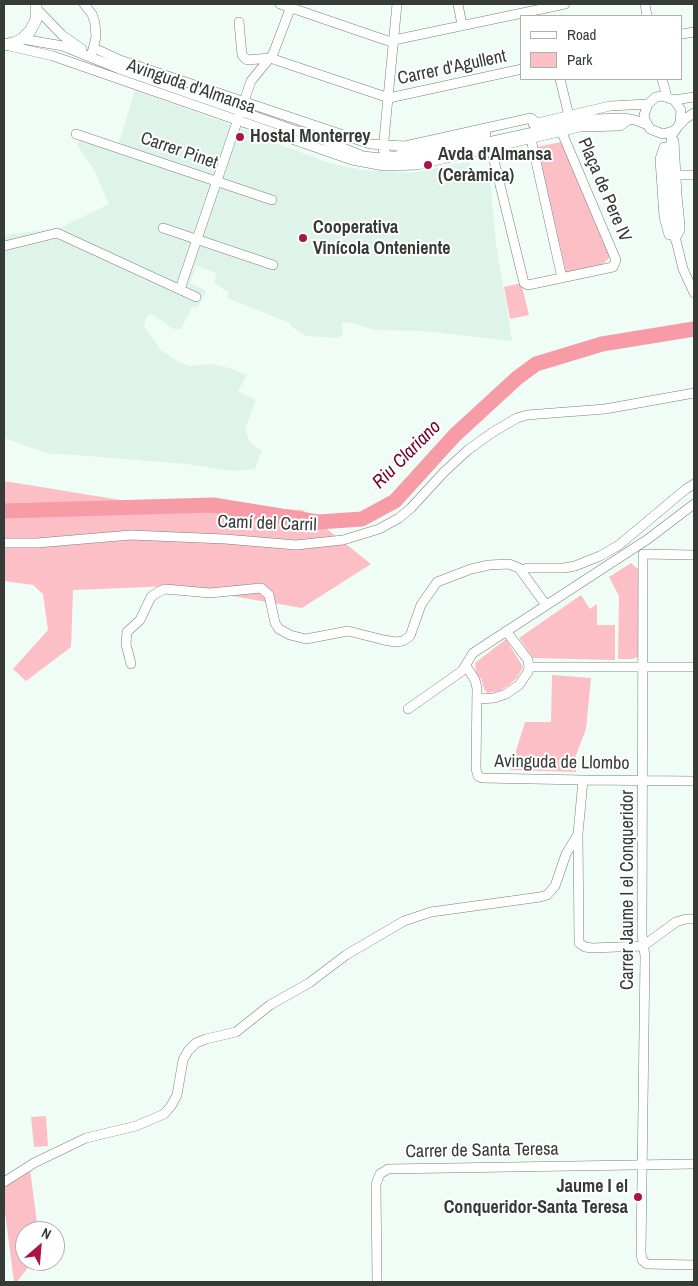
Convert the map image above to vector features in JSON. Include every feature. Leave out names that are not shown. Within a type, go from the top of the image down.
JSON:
[{"type":"main road","points":[[4,46],[14,44],[30,31],[36,20],[37,6]]},
{"type":"street","points":[[84,4],[92,14],[95,23],[96,36],[93,54]]},
{"type":"street","points":[[280,4],[394,41],[565,4]]},
{"type":"street","points":[[398,4],[383,148],[388,156],[402,158],[410,166]]},
{"type":"street","points":[[458,4],[462,25]]},
{"type":"street","name":"Avinguda d'Almansa","points":[[37,6],[62,34],[122,70],[383,148]]},
{"type":"street","points":[[180,289],[254,75],[270,58],[291,6]]},
{"type":"street","points":[[239,22],[244,58],[250,61],[270,58],[389,98]]},
{"type":"street","name":"Avinguda d'Almansa","points":[[22,39],[56,44],[93,54]]},
{"type":"street","name":"Avinguda d'Almansa","points":[[4,46],[53,56],[320,150],[364,163],[410,166],[561,129],[620,126],[630,119]]},
{"type":"street","name":"Carrer d'Agullent","points":[[389,98],[520,69]]},
{"type":"street","points":[[560,80],[569,116]]},
{"type":"street","points":[[662,80],[670,98],[681,110],[682,117],[672,135],[668,162]]},
{"type":"street","points":[[694,97],[656,98],[648,104],[644,115],[648,125],[658,133],[664,147],[668,162],[675,242],[683,269],[694,293]]},
{"type":"street","name":"Avinguda d'Almansa","points":[[326,141],[383,148],[405,146],[531,118],[534,124],[616,105],[648,104]]},
{"type":"street","name":"Avinguda d'Almansa","points":[[242,107],[363,156],[390,159],[415,158],[531,139],[593,119],[630,119],[648,125]]},
{"type":"street","points":[[658,133],[668,133],[694,113]]},
{"type":"street","points":[[531,139],[562,278],[528,285],[524,283],[491,145],[493,136],[524,129],[534,124]]},
{"type":"street","points":[[675,242],[680,230],[674,141],[676,128]]},
{"type":"street","name":"Plaça de Pere IV","points":[[561,129],[616,260],[614,267],[562,278]]},
{"type":"street","name":"Carrer Pinet","points":[[76,134],[272,200]]},
{"type":"street","points":[[320,150],[326,141]]},
{"type":"street","points":[[664,147],[660,159],[664,217],[668,234],[675,242]]},
{"type":"street","points":[[393,166],[399,163],[402,158]]},
{"type":"street","points":[[676,175],[694,175]]},
{"type":"street","points":[[163,228],[273,265]]},
{"type":"street","points":[[4,246],[58,233],[196,297]]},
{"type":"street","name":"Camí del Carril","points":[[4,543],[38,543],[131,536],[225,539],[296,545],[342,540],[379,529],[399,518],[468,450],[517,418],[527,415],[605,409],[694,393]]},
{"type":"street","points":[[521,571],[527,568],[556,569],[570,567],[600,556],[619,545],[694,484]]},
{"type":"street","points":[[408,709],[462,671],[473,653],[636,547],[694,504]]},
{"type":"street","points":[[636,547],[643,554],[694,555]]},
{"type":"street","name":"Carrer Jaume I el Conqueridor","points":[[643,554],[643,946],[645,956],[641,1252],[642,1260],[647,1264],[694,1265]]},
{"type":"street","points":[[131,664],[126,644],[127,632],[140,620],[151,597],[162,590],[171,589],[210,593],[261,588],[270,595],[277,626],[290,635],[306,639],[348,631],[395,642],[403,641],[410,636],[421,605],[439,581],[471,569],[489,565],[509,564],[519,568],[546,605]]},
{"type":"street","points":[[478,699],[500,697],[512,691],[522,681],[529,667],[528,660],[506,631]]},
{"type":"street","name":"Avinguda de Llombo","points":[[466,666],[475,680],[478,699],[476,769],[478,776],[482,778],[694,781]]},
{"type":"street","points":[[529,667],[694,667]]},
{"type":"street","points":[[583,780],[578,834],[578,940],[582,945],[592,948],[643,946],[676,922],[694,918]]},
{"type":"street","points":[[4,1182],[34,1163],[81,1140],[136,1126],[164,1114],[177,1095],[183,1060],[196,1043],[206,1038],[236,1032],[270,1005],[309,983],[346,955],[404,921],[431,912],[547,895],[555,886],[566,854],[578,834]]},
{"type":"street","name":"Carrer de Santa Teresa","points":[[377,1282],[376,1184],[380,1174],[388,1169],[694,1164]]},
{"type":"shaded area","points":[[135,90],[274,140],[275,143],[330,163],[363,170],[411,173],[469,161],[474,181],[490,178],[496,243],[512,341],[423,331],[375,330],[347,322],[342,322],[343,333],[339,338],[306,336],[292,327],[290,323],[227,298],[229,293],[214,282],[216,273],[196,266],[190,283],[206,291],[198,307],[192,307],[181,329],[173,329],[152,314],[147,316],[144,326],[161,350],[179,362],[190,366],[212,364],[247,375],[238,391],[256,400],[245,429],[250,442],[262,451],[255,469],[232,471],[186,464],[50,454],[4,438],[4,235],[60,228],[109,204],[94,170],[77,145],[83,132],[118,145]]},
{"type":"green space","points":[[561,142],[609,253],[609,258],[601,266],[566,272],[537,147]]},
{"type":"green space","points":[[521,283],[529,315],[510,319],[504,287]]},
{"type":"green space","points":[[4,481],[139,503],[303,510],[371,564],[302,608],[173,586],[73,590],[71,647],[26,681],[13,669],[48,630],[43,594],[33,585],[4,581]]},
{"type":"green space","points":[[631,563],[638,569],[638,657],[618,659],[619,596],[609,577]]},
{"type":"green space","points":[[581,595],[590,609],[597,604],[597,625],[615,625],[615,660],[533,658],[519,638]]},
{"type":"green space","points":[[506,639],[523,667],[517,678],[509,685],[499,691],[487,693],[476,673],[475,663]]},
{"type":"green space","points":[[552,675],[591,678],[586,729],[576,755],[576,772],[510,770],[525,722],[551,722]]},
{"type":"green space","points":[[46,1116],[48,1146],[34,1147],[31,1117]]},
{"type":"green space","points":[[30,1169],[37,1221],[15,1221],[15,1271],[25,1271],[17,1282],[14,1282],[4,1205],[4,1186]]},
{"type":"waterway","name":"Riu Clariano","points":[[4,511],[213,505],[318,522],[362,519],[395,501],[455,435],[517,378],[536,364],[602,344],[694,329]]},
{"type":"place","name":"Hostal Monterrey","points":[[240,137]]},
{"type":"place","name":"Avda d'Almansa (Ceràmica)","points":[[428,165]]},
{"type":"place","name":"Cooperativa Vinícola Onteniente","points":[[303,238]]},
{"type":"place","name":"Jaume I el Conqueridor-Santa Teresa","points":[[638,1197]]}]
